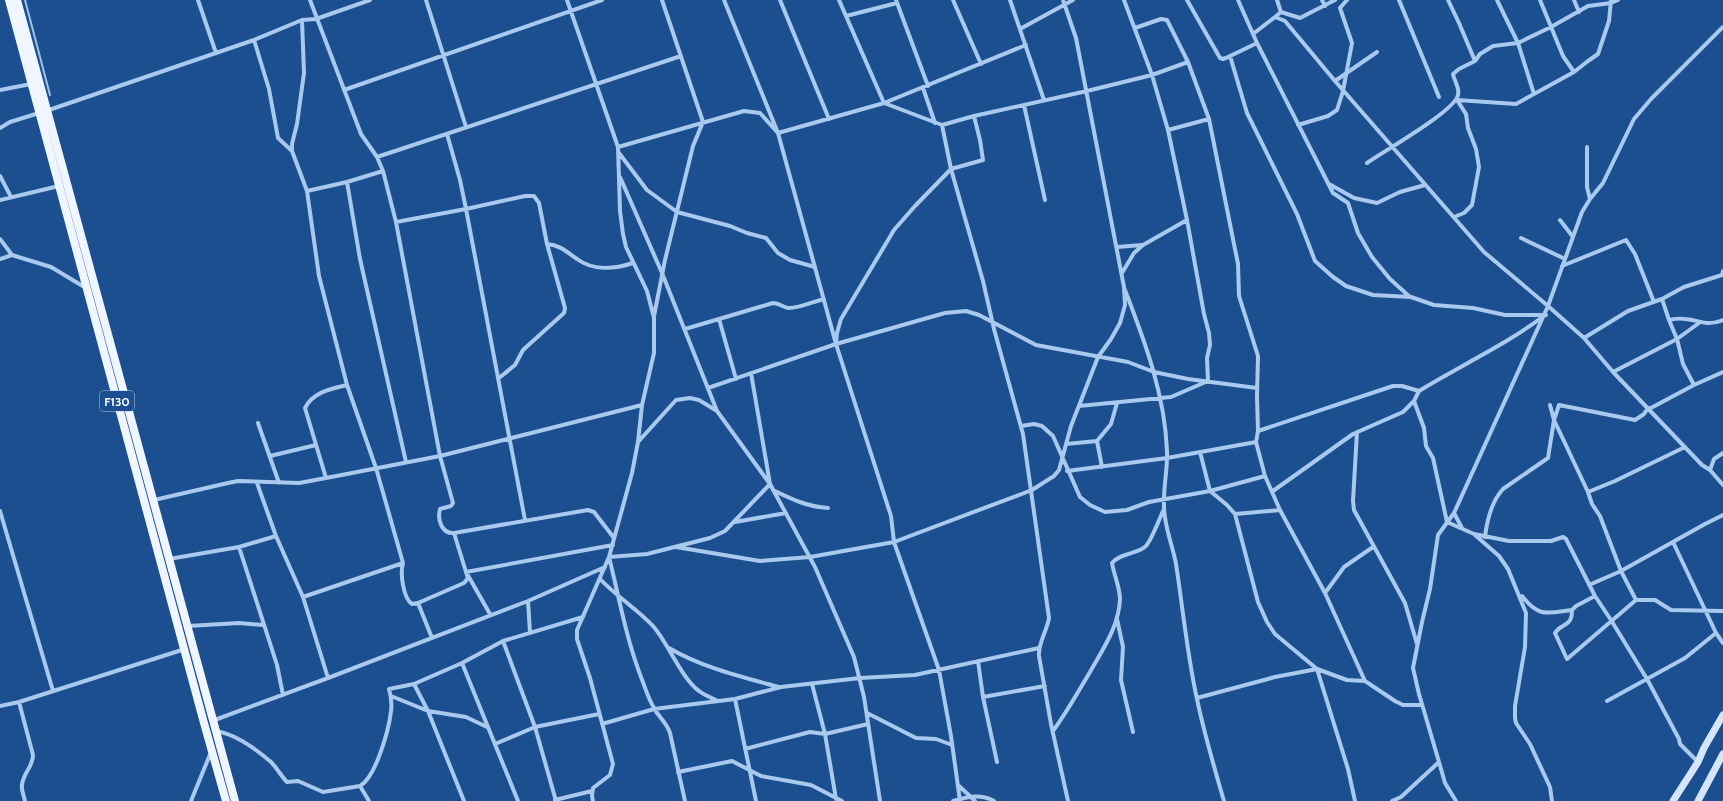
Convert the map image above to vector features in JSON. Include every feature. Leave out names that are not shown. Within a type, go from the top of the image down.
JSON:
[{"type":"main road","name":"F130","points":[[9,0],[32,84],[43,112],[154,500],[235,801]]},
{"type":"main road","name":"F130","points":[[18,0],[59,186],[226,801]]},
{"type":"street","points":[[198,0],[216,53]]},
{"type":"street","points":[[310,0],[361,134],[377,157],[383,171],[396,222],[440,456],[453,503],[451,506],[440,509],[439,514],[443,529],[448,534],[588,510],[594,512],[614,538]]},
{"type":"street","points":[[0,128],[10,122],[254,40],[302,20],[316,19],[370,0]]},
{"type":"street","points":[[426,0],[466,127]]},
{"type":"street","points":[[568,0],[618,147],[620,212],[623,234],[626,247],[647,291],[654,318]]},
{"type":"street","points":[[344,90],[602,0]]},
{"type":"street","points":[[503,641],[535,727],[556,800],[592,791],[610,775],[613,764],[590,678],[577,639],[577,630],[609,557],[632,473],[638,442],[642,405],[654,353],[654,318],[662,273],[693,146],[703,122],[662,0]]},
{"type":"street","points":[[724,0],[778,133],[836,344],[891,516],[894,542],[939,670],[960,800]]},
{"type":"street","points":[[780,0],[829,119]]},
{"type":"street","points":[[839,0],[884,103],[942,125],[974,116],[1152,75],[1188,62]]},
{"type":"street","points":[[954,0],[981,64]]},
{"type":"street","points":[[1010,0],[1044,100]]},
{"type":"street","points":[[1020,29],[1064,2],[1073,0]]},
{"type":"street","points":[[1124,0],[1152,75],[1168,130],[1209,333],[1210,345],[1207,358],[1208,381]]},
{"type":"street","points":[[1187,0],[1220,58],[1223,60],[1257,43]]},
{"type":"street","points":[[1238,0],[1257,43],[1333,193],[1348,203],[1358,233],[1372,257],[1390,279],[1411,297]]},
{"type":"street","points":[[1277,0],[1281,12]]},
{"type":"street","points":[[1322,0],[1324,6]]},
{"type":"street","points":[[1281,12],[1300,18],[1334,0]]},
{"type":"street","points":[[1298,125],[1328,116],[1337,110],[1343,91],[1352,43],[1340,8],[1347,0]]},
{"type":"street","points":[[1399,0],[1438,97]]},
{"type":"street","points":[[1448,0],[1475,61]]},
{"type":"street","points":[[1497,0],[1518,43],[1534,94]]},
{"type":"street","points":[[1540,0],[1563,56],[1574,72]]},
{"type":"street","points":[[1574,0],[1579,12]]},
{"type":"street","points":[[1367,163],[1391,146],[1437,118],[1457,100],[1459,89],[1453,74],[1459,69],[1475,61],[1480,54],[1493,46],[1518,43],[1551,27],[1588,6],[1618,0]]},
{"type":"street","points":[[1457,100],[1516,104],[1574,72],[1598,54],[1609,21],[1611,1]]},
{"type":"street","points":[[846,16],[896,2],[928,86]]},
{"type":"street","points":[[676,547],[760,561],[810,557],[894,542],[1032,490],[1054,476],[1059,470],[1079,406],[1098,357],[1120,323],[1125,305],[1122,273],[1087,91],[1076,38],[1064,2]]},
{"type":"street","points":[[1253,34],[1281,12]]},
{"type":"street","points":[[1275,16],[1285,21],[1334,81],[1484,252],[1584,338],[1613,372],[1723,485]]},
{"type":"street","points":[[302,20],[304,73],[292,151],[307,191],[319,276],[347,385],[376,468],[403,563],[400,571],[407,598],[412,604],[418,603],[464,584],[468,578],[454,533]]},
{"type":"street","points":[[1135,28],[1162,20],[1167,20],[1188,62],[1209,119],[1238,264],[1239,296],[1258,356],[1258,431],[1256,442],[1265,476],[1273,490],[1280,510],[1325,593],[1365,681]]},
{"type":"street","points":[[1456,801],[1446,783],[1439,762],[1414,674],[1417,645],[1430,589],[1438,535],[1454,513],[1546,315],[1582,212],[1603,183],[1634,119],[1650,99],[1723,27]]},
{"type":"street","points":[[254,40],[268,89],[278,138],[292,151]]},
{"type":"street","points":[[778,133],[884,103],[1026,45]]},
{"type":"street","points":[[1334,81],[1377,52]]},
{"type":"street","points":[[377,157],[681,56]]},
{"type":"street","points":[[1230,56],[1247,113],[1286,189],[1315,261],[1346,286],[1359,292],[1373,295],[1411,297],[1434,305],[1473,308],[1493,313],[1546,315]]},
{"type":"street","points":[[0,90],[32,84]]},
{"type":"street","points":[[923,88],[935,123]]},
{"type":"street","points":[[1454,217],[1464,213],[1472,205],[1479,167],[1476,149],[1468,128],[1466,114],[1457,100]]},
{"type":"street","points":[[1024,105],[1045,200]]},
{"type":"street","points":[[618,147],[744,110],[760,113],[778,133]]},
{"type":"street","points":[[836,344],[841,319],[894,230],[951,169],[983,160],[974,116]]},
{"type":"street","points":[[1168,130],[1209,119]]},
{"type":"street","points":[[942,125],[951,169],[983,281],[1021,426],[1032,490],[1049,618],[1048,627],[1039,648],[1053,731],[1068,801]]},
{"type":"street","points":[[446,134],[460,180],[466,209],[525,520]]},
{"type":"street","points":[[1587,147],[1587,187],[1590,199]]},
{"type":"street","points":[[618,152],[647,190],[677,212],[730,226],[747,233],[766,238],[778,253],[784,257],[790,260],[815,266]]},
{"type":"street","points":[[307,191],[347,182],[383,171]]},
{"type":"street","points":[[619,174],[662,273],[717,411],[770,484],[810,557],[854,657],[867,713],[880,801]]},
{"type":"street","points":[[0,176],[11,196]]},
{"type":"street","points":[[347,182],[360,259],[406,462]]},
{"type":"street","points":[[1328,183],[1354,198],[1377,203],[1400,192],[1425,184]]},
{"type":"street","points":[[0,200],[11,196],[59,186]]},
{"type":"street","points":[[396,222],[525,196],[534,196],[539,204],[547,244],[565,308],[564,313],[523,350],[515,365],[499,378]]},
{"type":"street","points":[[1122,273],[1134,254],[1143,245],[1187,220]]},
{"type":"street","points":[[1560,220],[1573,237]]},
{"type":"street","points":[[1521,238],[1565,259]]},
{"type":"street","points":[[0,239],[12,255]]},
{"type":"street","points":[[1562,266],[1626,240],[1635,254],[1654,302]]},
{"type":"street","points":[[547,244],[554,244],[564,248],[577,260],[592,266],[620,267],[633,263]]},
{"type":"street","points":[[1117,247],[1143,245]]},
{"type":"street","points":[[0,259],[12,255],[51,267],[86,288]]},
{"type":"street","points":[[1584,338],[1628,312],[1662,299],[1684,288],[1722,275],[1723,271]]},
{"type":"street","points":[[1124,287],[1142,334],[1154,372],[1160,398],[1167,458],[1163,500],[1164,510],[1175,563],[1197,698],[1224,801]]},
{"type":"street","points":[[685,329],[773,303],[781,304],[787,308],[792,308],[824,299]]},
{"type":"street","points":[[1662,299],[1668,320],[1677,340],[1683,364],[1694,385]]},
{"type":"street","points":[[708,388],[836,344],[944,313],[966,311],[979,315],[1036,345],[1137,364],[1154,372],[1188,379],[1257,388]]},
{"type":"street","points":[[1273,490],[1357,432],[1403,412],[1414,400],[1419,391],[1480,357],[1528,328],[1546,315]]},
{"type":"street","points":[[718,319],[736,378]]},
{"type":"street","points":[[1668,320],[1686,319],[1699,323],[1715,323],[1723,320]]},
{"type":"street","points":[[1613,372],[1677,340],[1699,323]]},
{"type":"street","points":[[1485,537],[1488,517],[1497,495],[1548,458],[1554,420],[1559,405],[1635,420],[1644,414],[1648,408],[1723,372]]},
{"type":"street","points":[[750,374],[770,484]]},
{"type":"street","points":[[1079,406],[1171,397],[1208,381]]},
{"type":"street","points":[[326,478],[305,408],[308,402],[317,395],[329,389],[347,385]]},
{"type":"street","points":[[1258,431],[1393,386],[1402,386],[1419,391]]},
{"type":"street","points":[[638,442],[676,400],[690,398],[699,400],[717,411]]},
{"type":"street","points":[[1414,400],[1424,428],[1426,446],[1432,458],[1447,522]]},
{"type":"street","points":[[1066,444],[1097,441],[1111,424],[1117,403]]},
{"type":"street","points":[[154,500],[238,481],[257,483],[299,482],[440,456],[510,440],[642,405]]},
{"type":"street","points":[[1550,405],[1554,420],[1588,492],[1592,504],[1600,516],[1621,571],[1636,600]]},
{"type":"street","points":[[258,423],[279,482]]},
{"type":"street","points":[[1021,426],[1034,424],[1042,426],[1053,436],[1067,471],[1080,497],[1090,505],[1105,512],[1127,510],[1150,502],[1210,491],[1265,476]]},
{"type":"street","points":[[1357,432],[1353,501],[1356,516],[1405,603],[1417,645]]},
{"type":"street","points":[[1097,441],[1102,466]]},
{"type":"street","points":[[1067,471],[1167,458],[1256,442]]},
{"type":"street","points":[[270,456],[316,445]]},
{"type":"street","points":[[1588,492],[1615,481],[1685,447]]},
{"type":"street","points":[[1200,452],[1210,491],[1227,505],[1235,514],[1258,602],[1267,622],[1276,634],[1316,668],[1347,680],[1365,681],[1399,703],[1422,705]]},
{"type":"street","points":[[1710,470],[1714,459],[1723,453]]},
{"type":"street","points":[[257,483],[276,536],[303,597],[328,678]]},
{"type":"street","points":[[609,557],[647,554],[710,538],[725,531],[735,522],[770,484]]},
{"type":"street","points":[[773,490],[793,500],[828,508]]},
{"type":"street","points":[[1053,731],[1069,710],[1110,637],[1117,618],[1120,598],[1112,563],[1118,557],[1138,550],[1146,545],[1164,510]]},
{"type":"street","points":[[1235,514],[1280,510]]},
{"type":"street","points":[[0,511],[2,523],[54,691]]},
{"type":"street","points":[[735,522],[786,513]]},
{"type":"street","points":[[1454,513],[1462,528]]},
{"type":"street","points":[[1589,585],[1621,571],[1723,516]]},
{"type":"street","points":[[1447,522],[1474,534],[1485,537],[1522,541],[1552,541],[1563,537],[1566,539],[1595,596],[1647,679],[1679,739],[1680,744],[1698,762]]},
{"type":"street","points":[[1474,534],[1499,556],[1508,569],[1519,593],[1527,619],[1515,706],[1515,718],[1516,723],[1530,744],[1550,787],[1552,801]]},
{"type":"street","points":[[169,559],[239,547],[276,536]]},
{"type":"street","points":[[1674,542],[1716,633],[1723,643]]},
{"type":"street","points":[[466,572],[613,545]]},
{"type":"street","points":[[239,547],[280,676],[283,695]]},
{"type":"street","points":[[1325,593],[1344,567],[1373,547]]},
{"type":"street","points":[[609,557],[620,598],[623,620],[640,675],[654,710],[667,724],[685,801]]},
{"type":"street","points":[[303,597],[403,563]]},
{"type":"street","points":[[204,723],[283,695],[432,638],[490,614],[528,601],[605,567]]},
{"type":"street","points":[[466,572],[490,614]]},
{"type":"street","points":[[600,579],[653,626],[669,648],[692,685],[698,691],[718,702]]},
{"type":"street","points":[[1519,593],[1536,611],[1546,613],[1572,610],[1576,606],[1595,596]]},
{"type":"street","points":[[1572,610],[1572,618],[1569,623],[1558,629],[1555,633],[1567,659],[1636,600],[1655,600],[1671,610],[1723,611]]},
{"type":"street","points":[[528,601],[530,632]]},
{"type":"street","points":[[418,603],[432,638]]},
{"type":"street","points":[[215,731],[224,732],[256,751],[271,763],[287,782],[298,781],[323,792],[360,786],[364,783],[373,770],[387,729],[392,710],[389,689],[414,684],[462,663],[503,641],[583,617]]},
{"type":"street","points":[[1117,618],[1123,647],[1121,680],[1133,732]]},
{"type":"street","points":[[187,626],[239,623],[263,625]]},
{"type":"street","points":[[1607,700],[1685,658],[1716,633]]},
{"type":"street","points":[[669,648],[698,663],[737,676],[781,687]]},
{"type":"street","points":[[602,724],[654,710],[735,699],[781,687],[860,678],[914,675],[1039,648]]},
{"type":"street","points":[[0,706],[19,702],[185,649]]},
{"type":"street","points":[[978,662],[983,697],[997,762]]},
{"type":"street","points":[[462,663],[518,801]]},
{"type":"street","points":[[1197,698],[1275,677],[1316,668]]},
{"type":"street","points":[[1316,668],[1348,769],[1354,801]]},
{"type":"street","points":[[414,684],[428,711],[464,801]]},
{"type":"street","points":[[812,684],[825,734],[837,800]]},
{"type":"street","points":[[983,697],[1045,686]]},
{"type":"street","points":[[391,696],[428,711],[462,716],[487,727]]},
{"type":"street","points":[[735,699],[756,801]]},
{"type":"street","points":[[19,702],[33,755],[33,762],[23,779],[22,786],[25,801]]},
{"type":"street","points":[[867,713],[916,738],[936,739],[952,745]]},
{"type":"street","points":[[495,744],[535,727],[599,714]]},
{"type":"street","points":[[1673,801],[1698,762],[1704,748],[1723,715]]},
{"type":"street","points":[[746,749],[810,732],[825,734],[868,724]]},
{"type":"street","points":[[191,801],[211,750]]},
{"type":"street","points":[[1698,801],[1723,754]]},
{"type":"street","points":[[678,772],[732,762],[761,776],[811,785],[837,800],[842,801]]},
{"type":"street","points":[[1392,801],[1402,797],[1439,762]]},
{"type":"street","points":[[958,785],[975,801]]},
{"type":"street","points":[[360,786],[369,801]]},
{"type":"street","points":[[592,791],[593,801]]},
{"type":"street","points":[[953,801],[971,797],[987,797],[994,801]]},
{"type":"waterway","points":[[25,0],[50,95]]}]
